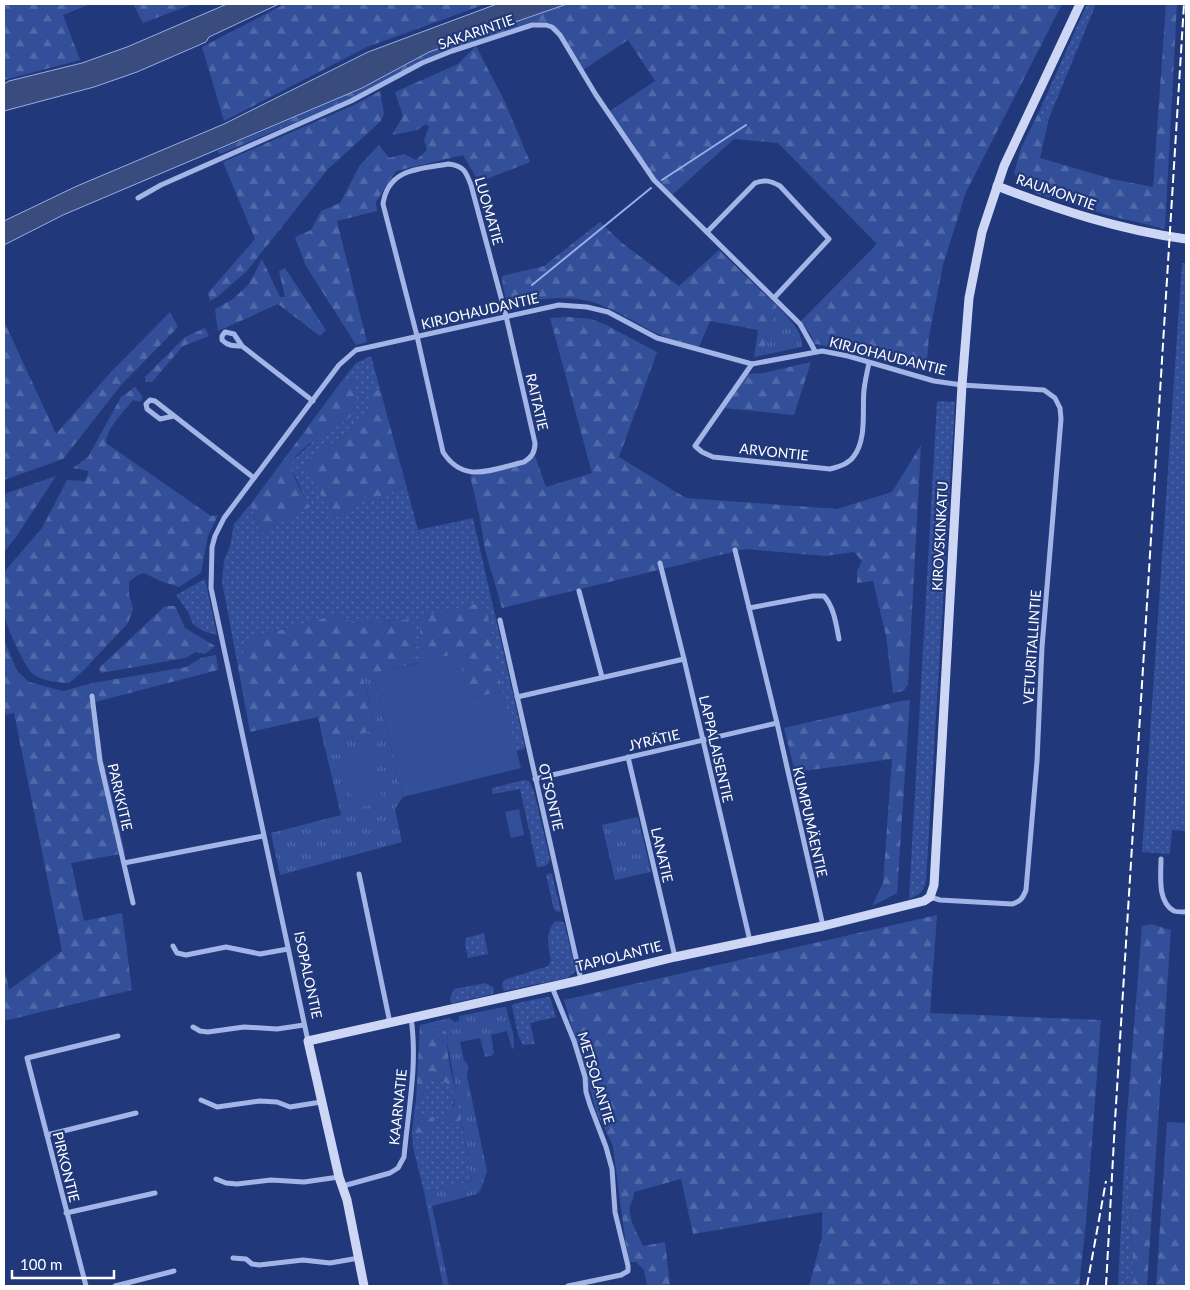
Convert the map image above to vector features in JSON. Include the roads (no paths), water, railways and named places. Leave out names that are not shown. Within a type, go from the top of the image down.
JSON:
[{"type":"street","name":"RAUMONTIE","points":[[1080,4],[1004,166],[997,186],[1055,208],[1106,224],[1186,239]]},
{"type":"street","name":"SAKARINTIE","points":[[138,198],[161,185],[352,101],[422,63],[523,27],[539,24],[552,27],[560,35],[596,95],[654,180],[800,324],[815,351]]},
{"type":"street","name":"LUOMATIE","points":[[417,336],[383,204],[384,194],[389,185],[405,172],[449,164],[458,165],[465,171],[471,185],[506,316]]},
{"type":"street","points":[[707,232],[755,183],[763,180],[771,181],[780,186],[828,239],[774,298]]},
{"type":"street","name":"KIROVSKINKATU","points":[[931,894],[969,298],[982,232],[997,186]]},
{"type":"street","name":"KIRJOHAUDANTIE","points":[[229,668],[211,588],[210,559],[215,536],[224,518],[339,365],[356,350],[559,305],[587,306],[608,312],[657,338],[752,364],[815,351],[835,352],[926,380],[962,385]]},
{"type":"street","name":"RAITATIE","points":[[417,336],[442,452],[448,460],[464,472],[475,472],[524,462],[535,451],[535,443],[506,316]]},
{"type":"street","points":[[242,346],[313,401]]},
{"type":"street","name":"ARVONTIE","points":[[752,364],[695,446],[702,452],[714,457],[830,469],[842,466],[849,461],[855,456],[859,447],[862,433],[864,389],[869,363]]},
{"type":"street","name":"VETURITALLINTIE","points":[[931,894],[940,900],[1012,904],[1017,903],[1023,898],[1026,890],[1036,761],[1042,647],[1061,419],[1060,408],[1056,398],[1044,390],[962,385]]},
{"type":"street","points":[[174,416],[160,418],[147,409],[146,404],[150,400],[155,400],[254,478]]},
{"type":"street","name":"KUMPUMÄENTIE","points":[[735,550],[823,926]]},
{"type":"street","name":"LAPPALAISENTIE","points":[[660,562],[750,941]]},
{"type":"street","points":[[580,591],[602,677]]},
{"type":"street","points":[[749,608],[813,596],[824,596],[832,610],[839,638]]},
{"type":"street","name":"OTSONTIE","points":[[500,620],[581,980]]},
{"type":"street","points":[[517,697],[684,658]]},
{"type":"street","name":"ISOPALONTIE","points":[[229,668],[304,1026],[339,1177],[343,1186],[364,1286]]},
{"type":"street","name":"PARKKITIE","points":[[92,696],[97,745],[133,903]]},
{"type":"street","name":"JYRÄTIE","points":[[535,779],[777,723]]},
{"type":"street","name":"LANATIE","points":[[628,757],[675,957]]},
{"type":"street","points":[[124,863],[263,836]]},
{"type":"street","points":[[1161,859],[1160,886],[1164,898],[1175,911],[1186,912]]},
{"type":"street","points":[[359,874],[390,1023]]},
{"type":"street","name":"TAPIOLANTIE","points":[[308,1041],[552,987],[675,957],[823,926],[924,901],[931,894]]},
{"type":"street","points":[[173,946],[177,953],[186,955],[226,947],[260,954],[288,949]]},
{"type":"street","name":"METSOLANTIE","points":[[552,987],[574,1041],[585,1077],[586,1092],[610,1161],[615,1212],[628,1266],[628,1271],[621,1275],[568,1286]]},
{"type":"street","name":"KAARNATIE","points":[[343,1186],[390,1173],[398,1168],[404,1157],[413,1071],[414,1050],[411,1018]]},
{"type":"street","points":[[193,1027],[200,1031],[208,1032],[244,1027],[277,1029],[304,1026]]},
{"type":"street","name":"PIRKONTIE","points":[[86,1286],[27,1058],[118,1036]]},
{"type":"street","points":[[201,1100],[217,1106],[277,1102],[290,1107],[321,1102]]},
{"type":"street","points":[[47,1135],[136,1113]]},
{"type":"street","points":[[216,1179],[226,1183],[237,1184],[271,1180],[304,1182],[339,1177]]},
{"type":"street","points":[[66,1213],[155,1193]]},
{"type":"street","points":[[233,1258],[246,1259],[252,1264],[259,1265],[304,1260],[330,1263],[359,1258]]},
{"type":"street","points":[[115,1286],[174,1271]]},
{"type":"waterway","points":[[662,180],[746,125]]},
{"type":"waterway","points":[[532,285],[651,188]]},
{"type":"railway","points":[[1106,1286],[1184,4]]},
{"type":"railway","points":[[1087,1286],[1106,1181]]}]
